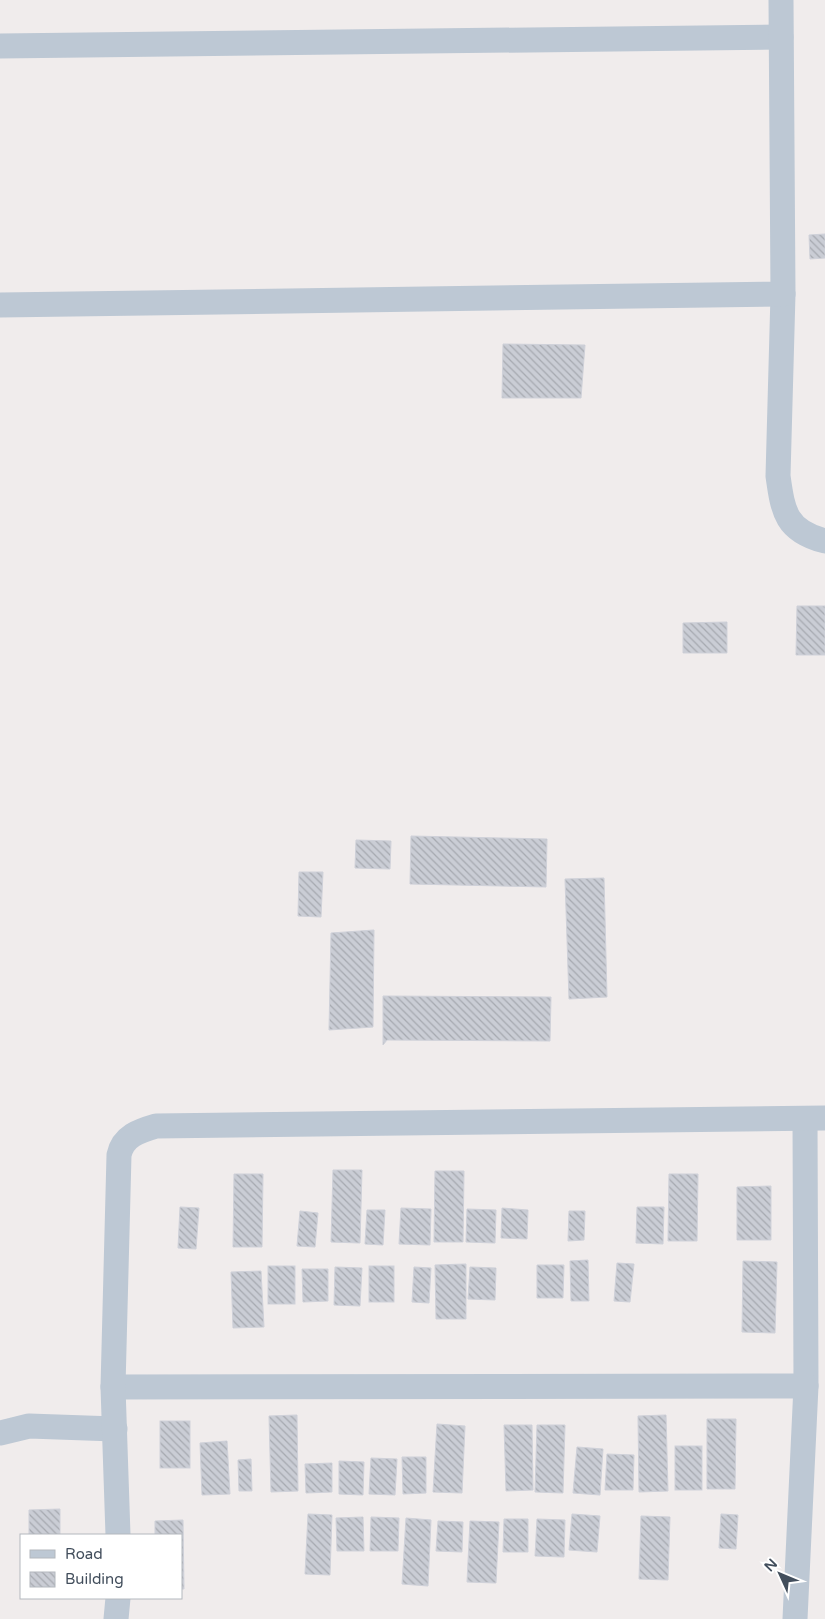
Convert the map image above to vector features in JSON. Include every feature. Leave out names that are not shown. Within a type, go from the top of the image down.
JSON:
[{"type":"street","points":[[781,0],[783,294],[778,476],[781,498],[788,520],[807,536],[825,541]]},
{"type":"street","points":[[0,46],[781,37]]},
{"type":"street","points":[[0,304],[783,294]]},
{"type":"street","points":[[118,1534],[113,1387],[119,1155],[121,1147],[126,1140],[143,1130],[156,1126],[815,1118],[806,1386],[795,1619]]},
{"type":"street","points":[[113,1387],[806,1386]]},
{"type":"street","points":[[0,1432],[29,1426],[115,1429]]},
{"type":"street","points":[[116,1619],[118,1599]]},
{"type":"building","points":[[825,234],[825,258],[810,259],[809,235]]},
{"type":"building","points":[[503,344],[585,345],[581,398],[502,398]]},
{"type":"building","points":[[797,606],[825,606],[825,655],[796,655]]},
{"type":"building","points":[[727,622],[727,653],[683,653],[683,623]]},
{"type":"building","points":[[411,836],[547,839],[546,887],[410,884]]},
{"type":"building","points":[[356,840],[391,841],[390,869],[355,868]]},
{"type":"building","points":[[299,872],[323,872],[321,917],[298,916]]},
{"type":"building","points":[[604,878],[607,997],[569,999],[565,879]]},
{"type":"building","points":[[374,930],[373,1027],[329,1030],[331,933]]},
{"type":"building","points":[[383,996],[551,997],[550,1041],[387,1040],[383,1045]]},
{"type":"building","points":[[333,1170],[362,1170],[360,1243],[331,1242]]},
{"type":"building","points":[[435,1171],[464,1171],[463,1242],[434,1242]]},
{"type":"building","points":[[234,1174],[263,1174],[262,1247],[233,1247]]},
{"type":"building","points":[[669,1174],[698,1174],[697,1241],[668,1241]]},
{"type":"building","points":[[771,1186],[771,1240],[737,1240],[737,1187]]},
{"type":"building","points":[[180,1207],[199,1208],[196,1249],[178,1248]]},
{"type":"building","points":[[637,1207],[664,1207],[663,1244],[636,1243]]},
{"type":"building","points":[[401,1208],[431,1209],[430,1245],[399,1244]]},
{"type":"building","points":[[502,1208],[528,1210],[527,1239],[501,1238]]},
{"type":"building","points":[[467,1209],[496,1210],[495,1243],[466,1242]]},
{"type":"building","points":[[367,1210],[385,1210],[383,1245],[365,1244]]},
{"type":"building","points":[[300,1211],[318,1213],[315,1247],[297,1246]]},
{"type":"building","points":[[569,1211],[585,1211],[584,1240],[568,1241]]},
{"type":"building","points":[[588,1260],[589,1301],[571,1301],[570,1261]]},
{"type":"building","points":[[743,1261],[777,1262],[775,1333],[742,1332]]},
{"type":"building","points":[[617,1263],[634,1264],[630,1302],[614,1301]]},
{"type":"building","points":[[466,1264],[466,1319],[436,1319],[435,1265]]},
{"type":"building","points":[[537,1265],[564,1265],[563,1298],[537,1298]]},
{"type":"building","points":[[268,1266],[295,1266],[295,1304],[268,1304]]},
{"type":"building","points":[[369,1266],[394,1266],[394,1302],[369,1302]]},
{"type":"building","points":[[335,1267],[362,1268],[360,1306],[334,1305]]},
{"type":"building","points":[[414,1267],[431,1268],[429,1303],[412,1302]]},
{"type":"building","points":[[470,1267],[496,1268],[495,1300],[468,1299]]},
{"type":"building","points":[[302,1269],[328,1269],[328,1301],[303,1302]]},
{"type":"building","points":[[261,1271],[264,1327],[233,1328],[231,1272]]},
{"type":"building","points":[[297,1415],[298,1491],[271,1492],[269,1416]]},
{"type":"building","points":[[666,1415],[668,1491],[639,1492],[638,1416]]},
{"type":"building","points":[[707,1419],[736,1419],[735,1489],[707,1489]]},
{"type":"building","points":[[160,1421],[190,1421],[190,1468],[160,1468]]},
{"type":"building","points":[[437,1424],[465,1426],[462,1493],[433,1492]]},
{"type":"building","points":[[504,1425],[532,1425],[533,1490],[506,1491]]},
{"type":"building","points":[[537,1425],[565,1425],[563,1493],[535,1492]]},
{"type":"building","points":[[227,1441],[230,1494],[202,1495],[200,1443]]},
{"type":"building","points":[[675,1446],[702,1446],[702,1490],[675,1490]]},
{"type":"building","points":[[577,1447],[603,1449],[600,1495],[573,1493]]},
{"type":"building","points":[[607,1454],[634,1455],[633,1490],[605,1490]]},
{"type":"building","points":[[402,1457],[426,1457],[426,1493],[403,1494]]},
{"type":"building","points":[[371,1458],[397,1459],[395,1495],[369,1494]]},
{"type":"building","points":[[251,1459],[252,1491],[239,1491],[238,1460]]},
{"type":"building","points":[[339,1461],[364,1462],[363,1495],[339,1494]]},
{"type":"building","points":[[332,1463],[332,1492],[306,1493],[305,1464]]},
{"type":"building","points":[[60,1509],[60,1534],[29,1534],[29,1510]]},
{"type":"building","points":[[308,1514],[332,1515],[330,1575],[305,1574]]},
{"type":"building","points":[[572,1514],[600,1516],[597,1552],[569,1550]]},
{"type":"building","points":[[721,1514],[738,1515],[736,1549],[719,1548]]},
{"type":"building","points":[[641,1516],[670,1517],[668,1580],[639,1579]]},
{"type":"building","points":[[363,1517],[364,1551],[337,1551],[336,1518]]},
{"type":"building","points":[[371,1517],[399,1518],[398,1551],[370,1551]]},
{"type":"building","points":[[406,1518],[431,1520],[428,1586],[402,1584]]},
{"type":"building","points":[[504,1519],[528,1519],[528,1552],[503,1552]]},
{"type":"building","points":[[537,1519],[565,1520],[564,1557],[535,1556]]},
{"type":"building","points":[[183,1520],[184,1589],[182,1589],[182,1534],[155,1534],[155,1521]]},
{"type":"building","points":[[438,1521],[463,1522],[462,1552],[436,1551]]},
{"type":"building","points":[[470,1521],[499,1522],[496,1583],[467,1582]]}]
